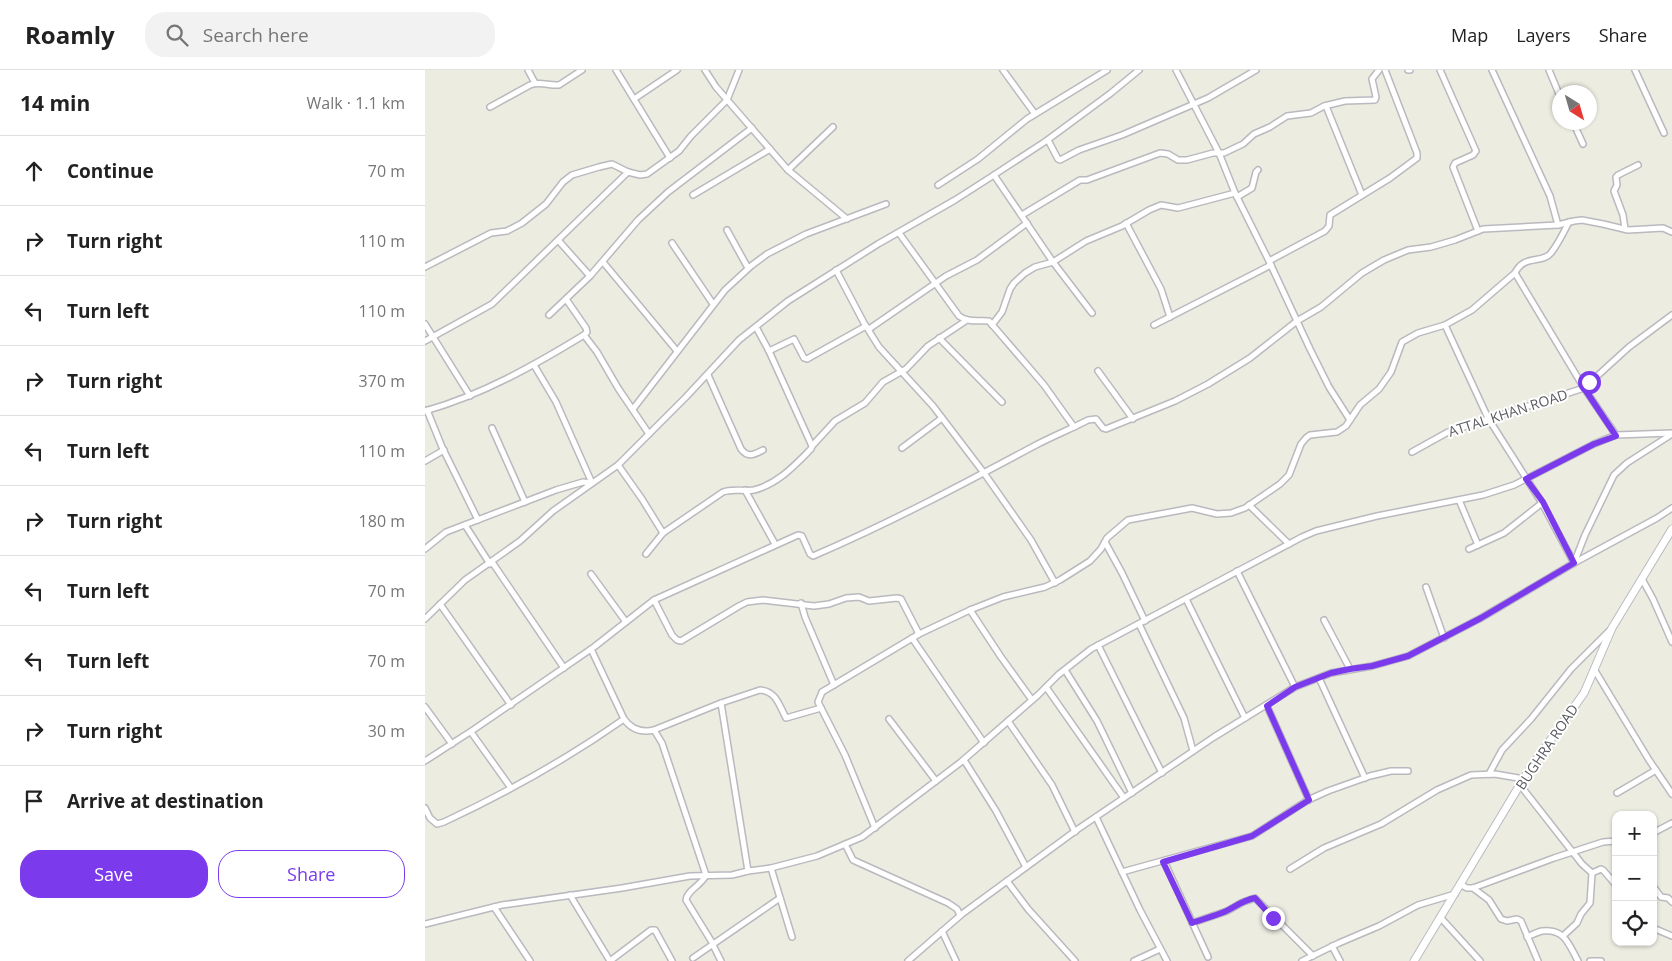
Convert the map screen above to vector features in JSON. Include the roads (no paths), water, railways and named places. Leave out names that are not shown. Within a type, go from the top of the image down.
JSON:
[{"type":"street","points":[[528,70],[535,83]]},
{"type":"street","points":[[491,107],[535,83],[559,85],[582,70]]},
{"type":"street","points":[[615,70],[670,158]]},
{"type":"street","points":[[634,99],[677,70]]},
{"type":"street","points":[[705,70],[716,87],[788,170],[847,219]]},
{"type":"street","points":[[425,267],[491,233],[507,231],[522,222],[546,204],[563,182],[572,175],[599,166],[612,164],[628,172],[640,175],[647,174],[679,151],[691,136],[727,100],[739,70]]},
{"type":"street","points":[[1003,70],[1035,114]]},
{"type":"street","points":[[938,185],[978,159],[1027,119],[1107,70]]},
{"type":"street","points":[[425,619],[465,580],[491,563],[553,512],[618,464],[708,375],[739,340],[756,326],[789,301],[836,270],[955,200],[1048,140],[1139,70]]},
{"type":"street","points":[[1176,70],[1219,153],[1236,195],[1329,387],[1350,420]]},
{"type":"street","points":[[1048,140],[1060,160],[1079,150],[1122,135],[1194,104],[1221,91],[1256,70]]},
{"type":"street","points":[[1022,215],[1080,180],[1087,180],[1160,153],[1168,154],[1178,160],[1187,160],[1213,153],[1224,153],[1243,144],[1254,134],[1287,116],[1311,113],[1326,106],[1345,101],[1375,100],[1373,79],[1379,70]]},
{"type":"street","points":[[1154,325],[1270,263],[1325,231],[1329,226],[1330,215],[1390,178],[1415,160],[1417,156],[1404,117],[1385,70]]},
{"type":"street","points":[[1440,70],[1476,151],[1473,156],[1455,163],[1453,167],[1477,231]]},
{"type":"street","points":[[1492,70],[1550,196],[1558,225]]},
{"type":"street","points":[[1549,70],[1555,85]]},
{"type":"street","points":[[1635,70],[1664,133]]},
{"type":"street","points":[[1326,106],[1362,195]]},
{"type":"street","points":[[788,170],[833,127]]},
{"type":"street","points":[[549,315],[590,276],[638,220],[668,192],[752,128]]},
{"type":"street","points":[[1577,130],[1583,144]]},
{"type":"street","points":[[693,195],[770,149]]},
{"type":"street","points":[[1625,229],[1623,215],[1614,191],[1617,185],[1616,178],[1618,174],[1638,165]]},
{"type":"street","points":[[992,325],[1002,312],[1014,282],[1035,267],[1053,262],[1086,241],[1126,223],[1142,212],[1161,205],[1178,208],[1236,195],[1252,188],[1258,170]]},
{"type":"street","points":[[425,341],[491,304],[628,172]]},
{"type":"street","points":[[994,175],[1053,262],[1092,313]]},
{"type":"street","points":[[633,409],[713,304],[748,268],[767,254],[807,234],[886,204]]},
{"type":"street","points":[[425,761],[564,668],[654,600],[800,534],[810,554],[813,556],[885,523],[1038,444],[1094,418],[1106,429],[1175,401],[1208,384],[1250,358],[1297,321],[1321,307],[1361,273],[1384,260],[1408,250],[1447,243],[1477,231],[1558,225],[1582,220],[1625,229],[1663,228],[1672,232]]},
{"type":"street","points":[[875,828],[845,755],[818,702],[822,692],[919,634],[970,610],[1003,597],[1055,583],[1090,561],[1101,550],[1111,534],[1128,520],[1192,508],[1217,514],[1231,513],[1249,505],[1280,484],[1289,475],[1301,444],[1306,438],[1310,435],[1337,432],[1346,426],[1360,405],[1379,389],[1391,372],[1402,342],[1418,333],[1445,325],[1472,310],[1515,273],[1518,266],[1530,260],[1551,254],[1569,222]]},
{"type":"street","points":[[769,351],[794,339],[804,358],[807,359],[868,328],[947,276],[977,260],[1027,223]]},
{"type":"street","points":[[1126,223],[1161,290],[1170,317]]},
{"type":"street","points":[[727,230],[748,268]]},
{"type":"street","points":[[899,233],[937,283],[959,316],[967,320],[989,321],[1044,385],[1074,427]]},
{"type":"street","points":[[558,240],[590,276]]},
{"type":"street","points":[[672,243],[713,304]]},
{"type":"street","points":[[603,262],[677,351]]},
{"type":"street","points":[[836,270],[879,347],[942,418],[984,473],[1031,540],[1055,583]]},
{"type":"street","points":[[1515,273],[1584,388],[1616,436]]},
{"type":"street","points":[[478,520],[426,411],[470,396],[534,365],[584,335],[587,332],[586,328],[566,299]]},
{"type":"street","name":"ATTAL KHAN ROAD","points":[[1412,452],[1448,432],[1584,388],[1629,348],[1672,315]]},
{"type":"street","points":[[646,554],[663,533],[723,492],[757,489],[781,477],[835,421],[865,403],[883,382],[901,371],[939,338],[967,320]]},
{"type":"street","points":[[425,324],[470,396]]},
{"type":"street","points":[[1445,325],[1488,418],[1526,479],[1543,502],[1574,563]]},
{"type":"street","points":[[756,326],[812,446]]},
{"type":"street","points":[[584,335],[597,352],[618,388],[649,434]]},
{"type":"street","points":[[939,338],[1002,402]]},
{"type":"street","points":[[534,365],[556,402],[592,483]]},
{"type":"street","points":[[1098,371],[1133,419]]},
{"type":"street","points":[[708,375],[741,449],[750,456],[763,450]]},
{"type":"street","points":[[902,448],[942,418]]},
{"type":"street","points":[[492,428],[525,502]]},
{"type":"street","points":[[425,924],[494,907],[690,876],[732,875],[771,868],[817,856],[862,837],[875,828],[964,760],[1091,649],[1289,544],[1316,531],[1506,488],[1594,444],[1616,436],[1672,433]]},
{"type":"street","points":[[1574,563],[1585,534],[1614,475],[1627,463],[1672,433]]},
{"type":"street","points":[[425,461],[444,450]]},
{"type":"street","points":[[618,464],[663,533]]},
{"type":"street","points":[[425,549],[446,532],[583,482],[592,483]]},
{"type":"street","points":[[745,490],[775,544]]},
{"type":"street","points":[[1459,500],[1478,545]]},
{"type":"street","points":[[1469,549],[1504,533],[1543,502]]},
{"type":"street","points":[[1249,505],[1289,544]]},
{"type":"street","points":[[908,961],[960,916],[1075,832],[1193,751],[1295,687],[1350,669],[1372,666],[1408,656],[1481,618],[1672,508]]},
{"type":"street","points":[[465,525],[564,668]]},
{"type":"street","name":"BUGHRA ROAD","points":[[1414,961],[1522,782],[1584,693],[1612,628],[1672,529]]},
{"type":"street","points":[[1105,542],[1145,621]]},
{"type":"street","points":[[1237,571],[1295,687]]},
{"type":"street","points":[[591,574],[626,622]]},
{"type":"street","points":[[1641,579],[1653,599],[1672,642]]},
{"type":"street","points":[[1426,587],[1444,638]]},
{"type":"street","points":[[654,600],[672,635],[681,641],[747,602],[763,600],[814,606],[852,597],[869,601],[901,599],[919,634]]},
{"type":"street","points":[[1186,600],[1245,718]]},
{"type":"street","points":[[440,604],[511,705]]},
{"type":"street","points":[[801,604],[833,685]]},
{"type":"street","points":[[970,610],[1032,700]]},
{"type":"street","points":[[1324,620],[1350,669]]},
{"type":"street","points":[[1139,624],[1184,718],[1193,751]]},
{"type":"street","points":[[1489,774],[1503,750],[1531,719],[1571,669],[1612,628]]},
{"type":"street","points":[[912,638],[984,742]]},
{"type":"street","points":[[1098,645],[1162,773]]},
{"type":"street","points":[[591,649],[624,719],[629,726],[638,730],[647,732],[654,730],[721,703],[766,690],[775,697],[786,718],[821,708]]},
{"type":"street","points":[[1594,669],[1672,794]]},
{"type":"street","points":[[1065,670],[1097,721],[1131,793]]},
{"type":"street","points":[[1319,678],[1365,778]]},
{"type":"street","points":[[1046,687],[1124,798]]},
{"type":"street","points":[[721,703],[749,871]]},
{"type":"street","points":[[1267,706],[1309,800]]},
{"type":"street","points":[[425,707],[452,744]]},
{"type":"street","points":[[425,808],[430,818],[437,824],[493,799],[579,749],[624,719]]},
{"type":"street","points":[[889,719],[937,781]]},
{"type":"street","points":[[1008,721],[1052,785],[1075,832]]},
{"type":"street","points":[[654,730],[662,743],[706,875],[703,882],[688,894],[686,900],[713,944],[721,961]]},
{"type":"street","points":[[471,732],[511,788]]},
{"type":"street","points":[[964,760],[996,811],[1026,867]]},
{"type":"street","points":[[1617,794],[1656,770]]},
{"type":"street","points":[[1122,872],[1252,836],[1309,800],[1329,791],[1391,771],[1408,772]]},
{"type":"street","points":[[1290,869],[1324,848],[1381,824],[1447,785],[1471,775],[1489,774],[1522,782],[1573,852],[1592,873],[1590,903],[1581,914],[1577,924],[1564,936]]},
{"type":"street","points":[[1096,818],[1167,961]]},
{"type":"street","points":[[1657,831],[1672,823]]},
{"type":"street","points":[[1460,884],[1467,888],[1473,888],[1573,852],[1603,842],[1612,841]]},
{"type":"street","points":[[845,844],[853,860],[948,902],[957,910],[960,916]]},
{"type":"street","points":[[1163,862],[1208,957]]},
{"type":"street","points":[[771,868],[792,937]]},
{"type":"street","points":[[1592,873],[1601,869],[1612,880]]},
{"type":"street","points":[[1007,881],[1028,909],[1075,961]]},
{"type":"street","points":[[1473,888],[1489,900],[1501,919],[1507,921],[1517,919],[1521,921],[1538,961]]},
{"type":"street","points":[[1657,891],[1662,898],[1668,898],[1672,902]]},
{"type":"street","points":[[1302,961],[1379,926],[1418,905],[1455,894]]},
{"type":"street","points":[[569,895],[610,961],[651,930],[655,930],[672,961]]},
{"type":"street","points":[[693,958],[779,898]]},
{"type":"street","points":[[1192,923],[1255,898],[1313,956]]},
{"type":"street","points":[[494,907],[530,961]]},
{"type":"street","points":[[1440,917],[1480,961]]},
{"type":"street","points":[[1657,930],[1672,936]]},
{"type":"street","points":[[942,931],[956,961]]},
{"type":"street","points":[[1527,937],[1542,931],[1557,932],[1564,936],[1579,961]]},
{"type":"street","points":[[1332,946],[1340,961]]},
{"type":"street","points":[[1134,961],[1160,949]]},
{"type":"street","points":[[1590,961],[1601,961]]}]
